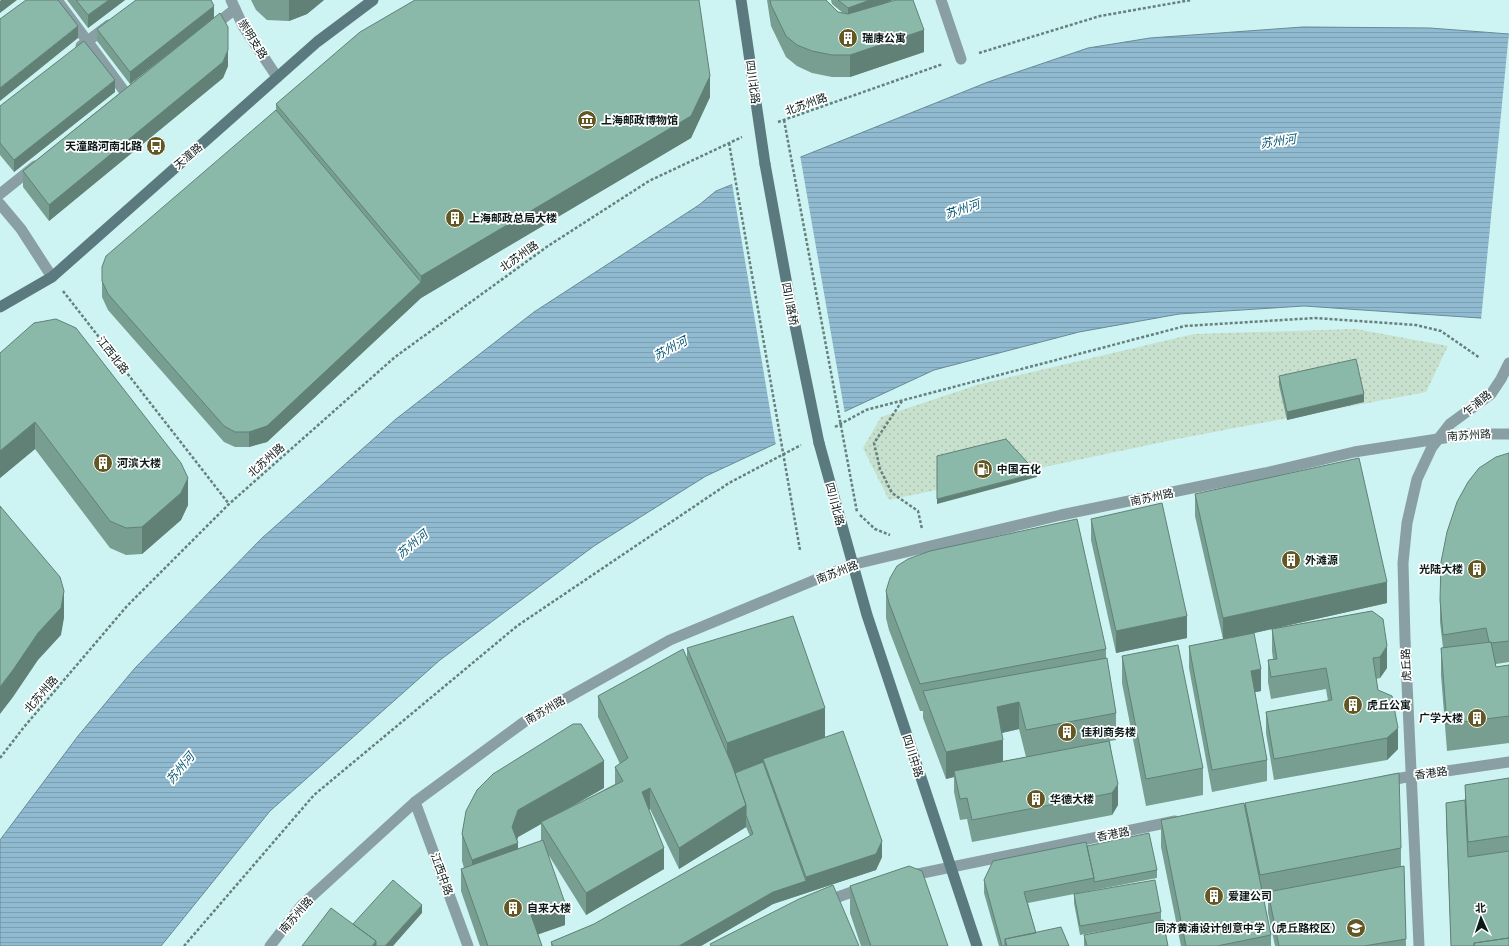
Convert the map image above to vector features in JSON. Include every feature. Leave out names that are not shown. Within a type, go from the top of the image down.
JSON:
[{"type":"main road","name":"天潼路","points":[[0,307],[52,277],[175,166],[240,112],[317,42],[373,0]]},
{"type":"main road","name":"四川北路","points":[[741,0],[765,164]]},
{"type":"main road","name":"四川路桥","points":[[765,164],[790,302],[819,443]]},
{"type":"main road","name":"四川北路","points":[[819,443],[851,564]]},
{"type":"main road","name":"四川中路","points":[[851,564],[977,946]]},
{"type":"street","points":[[57,0],[127,94]]},
{"type":"street","points":[[941,0],[961,59]]},
{"type":"street","points":[[199,37],[233,4]]},
{"type":"street","name":"崇明支路","points":[[233,4],[243,26],[277,77]]},
{"type":"street","points":[[75,51],[117,18]]},
{"type":"street","points":[[115,104],[139,85]]},
{"type":"street","points":[[0,194],[42,161]]},
{"type":"street","points":[[0,204],[21,229],[52,277]]},
{"type":"street","name":"乍浦路","points":[[1438,438],[1450,424],[1491,394],[1509,363]]},
{"type":"street","name":"南苏州路","points":[[270,946],[301,906],[415,802],[524,722],[670,640],[851,564],[1061,515],[1264,474],[1354,452],[1470,434],[1509,434]]},
{"type":"street","name":"虎丘路","points":[[1419,946],[1403,563],[1407,523],[1417,479],[1432,447],[1438,438]]},
{"type":"street","name":"香港路","points":[[1373,783],[1509,762]]},
{"type":"street","name":"江西中路","points":[[415,802],[468,946]]},
{"type":"street","name":"香港路","points":[[900,877],[1188,818]]},
{"type":"street","points":[[810,907],[873,885]]},
{"type":"path","name":"北苏州路","points":[[0,758],[24,727],[127,606],[229,504],[395,357],[514,269],[649,181],[760,128],[961,59],[1100,16],[1191,0]]},
{"type":"path","points":[[784,120],[857,512],[875,529],[895,537]]},
{"type":"path","points":[[729,143],[800,550]]},
{"type":"path","name":"江西北路","points":[[52,277],[229,504]]},
{"type":"path","points":[[832,428],[866,410],[1185,326],[1315,318],[1416,325],[1441,331],[1480,358]]},
{"type":"path","points":[[902,401],[874,443],[880,469],[892,493],[918,511],[923,533]]},
{"type":"path","points":[[184,946],[314,795],[517,626],[729,484],[804,443]]},
{"type":"green space","points":[[1356,329],[1448,346],[1426,392],[1177,439],[889,500],[863,448],[881,417],[977,385],[1194,334]]},
{"type":"water","name":"苏州河","points":[[1303,27],[1430,28],[1509,34],[1509,320],[1304,306],[1179,314],[1079,332],[934,370],[706,476],[594,546],[440,660],[270,811],[161,946],[0,946],[0,840],[78,736],[135,668],[262,538],[396,419],[534,312],[699,205],[716,191],[988,82],[1088,48],[1150,38]]},
{"type":"pier","points":[[1509,32],[1509,322],[1481,320]]},
{"type":"pier","points":[[800,155],[845,414],[776,446],[732,183]]},
{"type":"building","points":[[26,0],[58,0],[78,26],[0,88],[0,19]]},
{"type":"building","points":[[76,0],[109,0],[88,15]]},
{"type":"building","points":[[136,0],[211,0],[214,6],[130,72],[97,29]]},
{"type":"building","name":"上海邮政总局大楼","points":[[415,0],[699,0],[710,76],[691,116],[421,276],[276,104],[360,32]]},
{"type":"building","points":[[770,0],[826,0],[838,12],[848,14],[896,0],[913,0],[924,30],[850,55],[832,55],[812,51],[797,45],[786,36]]},
{"type":"building","points":[[838,0],[870,0],[848,8]]},
{"type":"building","points":[[220,13],[228,27],[228,50],[223,62],[49,205],[23,171]]},
{"type":"building","points":[[84,41],[115,80],[14,160],[0,143],[0,106]]},
{"type":"building","points":[[276,110],[421,282],[267,426],[249,432],[235,432],[224,426],[108,294],[102,281],[102,267],[106,256]]},
{"type":"building","name":"河滨大楼","points":[[56,319],[76,328],[181,463],[188,478],[181,493],[142,527],[126,528],[110,521],[35,422],[0,451],[0,353],[34,323]]},
{"type":"building","points":[[1356,359],[1364,394],[1287,412],[1279,376]]},
{"type":"building","name":"中国石化","points":[[1006,439],[1037,473],[937,499],[937,456]]},
{"type":"building","name":"光陆大楼","points":[[1509,453],[1509,641],[1489,642],[1486,628],[1443,635],[1440,600],[1441,562],[1447,532],[1457,502],[1468,482],[1479,468],[1496,457]]},
{"type":"building","name":"外滩源","points":[[1359,458],[1387,582],[1223,618],[1195,494]]},
{"type":"building","points":[[1162,503],[1187,616],[1116,631],[1091,519]]},
{"type":"building","points":[[0,506],[60,577],[64,591],[61,608],[38,633],[0,687]]},
{"type":"building","points":[[1077,519],[1106,649],[920,684],[889,603],[886,591],[890,578],[897,566],[908,559],[930,551]]},
{"type":"building","name":"虎丘公寓","points":[[1372,611],[1383,619],[1387,646],[1380,657],[1373,658],[1378,690],[1392,696],[1398,728],[1387,738],[1274,759],[1266,712],[1332,700],[1326,668],[1271,677],[1268,660],[1277,659],[1272,629]]},
{"type":"building","points":[[793,616],[825,708],[727,743],[687,648]]},
{"type":"building","points":[[1254,633],[1261,669],[1251,671],[1267,760],[1212,770],[1189,646]]},
{"type":"building","name":"广学大楼","points":[[1491,642],[1496,667],[1509,665],[1509,716],[1447,724],[1441,648]]},
{"type":"building","points":[[1178,645],[1203,768],[1146,779],[1122,656]]},
{"type":"building","points":[[683,649],[732,765],[746,805],[679,848],[650,788],[642,792],[664,848],[586,893],[541,822],[623,781],[615,767],[628,758],[598,696]]},
{"type":"building","points":[[1107,658],[1116,713],[1026,730],[1019,702],[997,707],[1003,740],[946,752],[923,691]]},
{"type":"building","points":[[573,724],[581,724],[604,761],[518,810],[512,827],[518,843],[472,860],[462,834],[466,811],[477,790],[493,774]]},
{"type":"building","points":[[843,731],[882,841],[876,854],[806,877],[763,759]]},
{"type":"building","points":[[1109,741],[1118,784],[1112,793],[972,820],[967,798],[960,799],[954,771]]},
{"type":"building","points":[[763,762],[806,881],[773,892],[679,946],[553,946],[551,942],[594,924],[753,834],[746,815],[746,805],[735,773]]},
{"type":"building","points":[[1399,773],[1401,848],[1260,875],[1245,803]]},
{"type":"building","points":[[1509,778],[1509,836],[1468,842],[1465,785]]},
{"type":"building","points":[[1465,800],[1468,857],[1509,851],[1509,938],[1474,943],[1474,946],[1451,946],[1446,803]]},
{"type":"building","name":"爱建公司","points":[[1244,803],[1271,935],[1217,946],[1186,946],[1161,820]]},
{"type":"building","points":[[1149,833],[1157,870],[1094,882],[1087,846]]},
{"type":"building","name":"自来大楼","points":[[543,840],[565,903],[531,915],[542,946],[488,946],[461,869]]},
{"type":"building","points":[[1086,842],[1094,878],[1024,892],[1036,933],[1005,939],[1005,946],[1002,946],[984,880],[993,861]]},
{"type":"building","points":[[909,866],[922,871],[948,946],[871,946],[850,886]]},
{"type":"building","points":[[1404,866],[1406,939],[1364,946],[1279,946],[1268,892]]},
{"type":"building","points":[[393,880],[422,905],[385,946],[376,946],[376,941],[353,924]]},
{"type":"building","points":[[1155,880],[1161,912],[1080,926],[1074,894]]},
{"type":"building","points":[[833,885],[859,946],[711,946],[710,944],[799,899]]},
{"type":"building","points":[[331,908],[376,941],[372,946],[302,946]]},
{"type":"building","points":[[1163,920],[1168,946],[1087,946],[1084,935]]},
{"type":"building","points":[[1061,927],[1069,946],[1007,946],[1005,939]]},
{"type":"building","points":[[1509,938],[1509,946],[1474,946],[1474,943]]},
{"type":"place","name":"瑞康公寓","points":[[848,38]]},
{"type":"place","name":"上海邮政博物馆","points":[[587,120]]},
{"type":"place","name":"天潼路河南北路","points":[[156,146]]},
{"type":"place","name":"上海邮政总局大楼","points":[[455,218]]},
{"type":"place","name":"河滨大楼","points":[[103,463]]},
{"type":"place","name":"中国石化","points":[[983,469]]},
{"type":"place","name":"外滩源","points":[[1291,560]]},
{"type":"place","name":"光陆大楼","points":[[1477,569]]},
{"type":"place","name":"虎丘公寓","points":[[1353,705]]},
{"type":"place","name":"广学大楼","points":[[1477,718]]},
{"type":"place","name":"佳利商务楼","points":[[1067,732]]},
{"type":"place","name":"华德大楼","points":[[1036,799]]},
{"type":"place","name":"爱建公司","points":[[1214,896]]},
{"type":"place","name":"自来大楼","points":[[513,908]]},
{"type":"place","name":"同济黄浦设计创意中学（虎丘路校区）","points":[[1356,928]]}]
